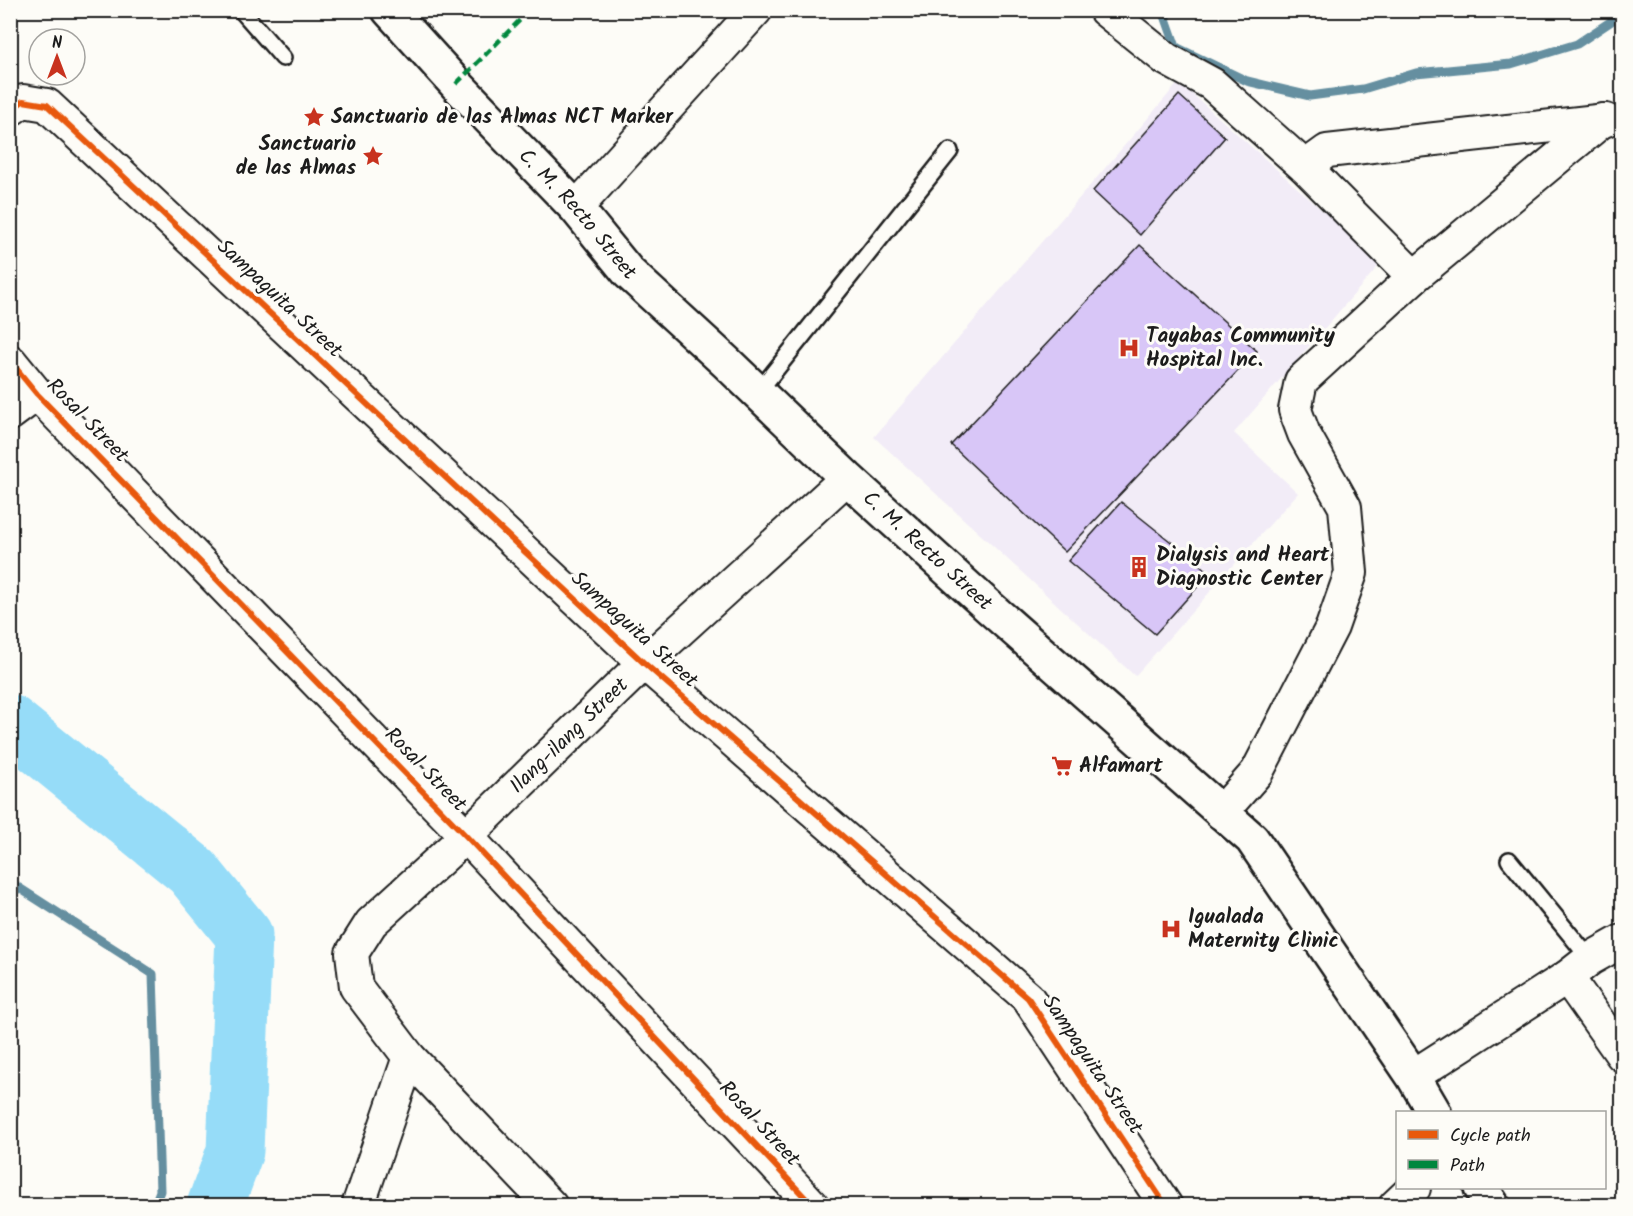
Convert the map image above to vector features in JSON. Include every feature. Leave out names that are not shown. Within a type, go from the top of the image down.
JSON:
[{"type":"main road","name":"C. M. Recto Street","points":[[389,10],[456,84],[576,208],[630,273],[847,478],[1252,839],[1413,1076],[1433,1111]]},
{"type":"main road","points":[[1482,1189],[1493,1206]]},
{"type":"street","points":[[576,208],[756,10]]},
{"type":"street","points":[[1105,10],[1166,59],[1212,84],[1305,167],[1414,277]]},
{"type":"street","name":"Sampaguita Street","points":[[10,110],[23,101],[46,105],[644,663],[1028,998],[1166,1206]]},
{"type":"street","points":[[1305,167],[1327,151],[1613,119]]},
{"type":"street","points":[[1221,813],[1257,772],[1332,627],[1351,573],[1345,507],[1304,435],[1295,410],[1301,381],[1414,277],[1613,119]]},
{"type":"street","name":"Rosal Street","points":[[10,361],[37,394],[466,836],[813,1206]]},
{"type":"street","points":[[10,414],[37,394]]},
{"type":"street","name":"Ilang-ilang Street","points":[[409,1057],[356,987],[351,953],[371,923],[466,836],[644,663],[847,478]]},
{"type":"street","points":[[1413,1076],[1623,941]]},
{"type":"street","points":[[1579,968],[1623,1055]]},
{"type":"street","points":[[358,1206],[409,1057],[551,1206]]},
{"type":"street","points":[[1395,1206],[1413,1189]]},
{"type":"lane","points":[[242,10],[283,58]]},
{"type":"lane","points":[[758,392],[950,151]]},
{"type":"lane","points":[[1509,860],[1579,968]]},
{"type":"shaded area","name":"Tayabas Community Hospital Inc.","points":[[1179,82],[1381,263],[1234,433],[1298,493],[1135,676],[874,437]]},
{"type":"building","points":[[1179,95],[1225,137],[1140,235],[1093,191]]},
{"type":"building","points":[[1140,245],[1257,351],[1065,552],[951,445]]},
{"type":"building","name":"Dialysis and Heart Diagnostic Center","points":[[1121,502],[1210,573],[1155,634],[1068,561]]},
{"type":"waterway","points":[[1163,10],[1176,47],[1247,81],[1310,96],[1363,89],[1416,73],[1511,64],[1577,44],[1622,14]]},
{"type":"waterway","points":[[10,723],[192,871],[244,935],[235,1151],[215,1206]]},
{"type":"waterway","points":[[10,882],[153,974],[160,1191],[154,1206]]},
{"type":"marked path","points":[[456,84],[530,10]]},
{"type":"cycle path","points":[[10,110],[23,101],[47,105],[644,663],[1028,998],[1166,1206]]},
{"type":"cycle path","points":[[10,361],[37,394],[466,836],[813,1206]]},
{"type":"place","name":"Sanctuario de las Almas NCT Marker","points":[[314,117]]},
{"type":"place","name":"Sanctuario de las Almas","points":[[373,156]]},
{"type":"place","name":"Tayabas Community Hospital Inc.","points":[[1129,348]]},
{"type":"place","name":"Dialysis and Heart Diagnostic Center","points":[[1139,567]]},
{"type":"place","name":"Alfamart","points":[[1062,766]]},
{"type":"place","name":"Igualada Maternity Clinic","points":[[1171,929]]}]
